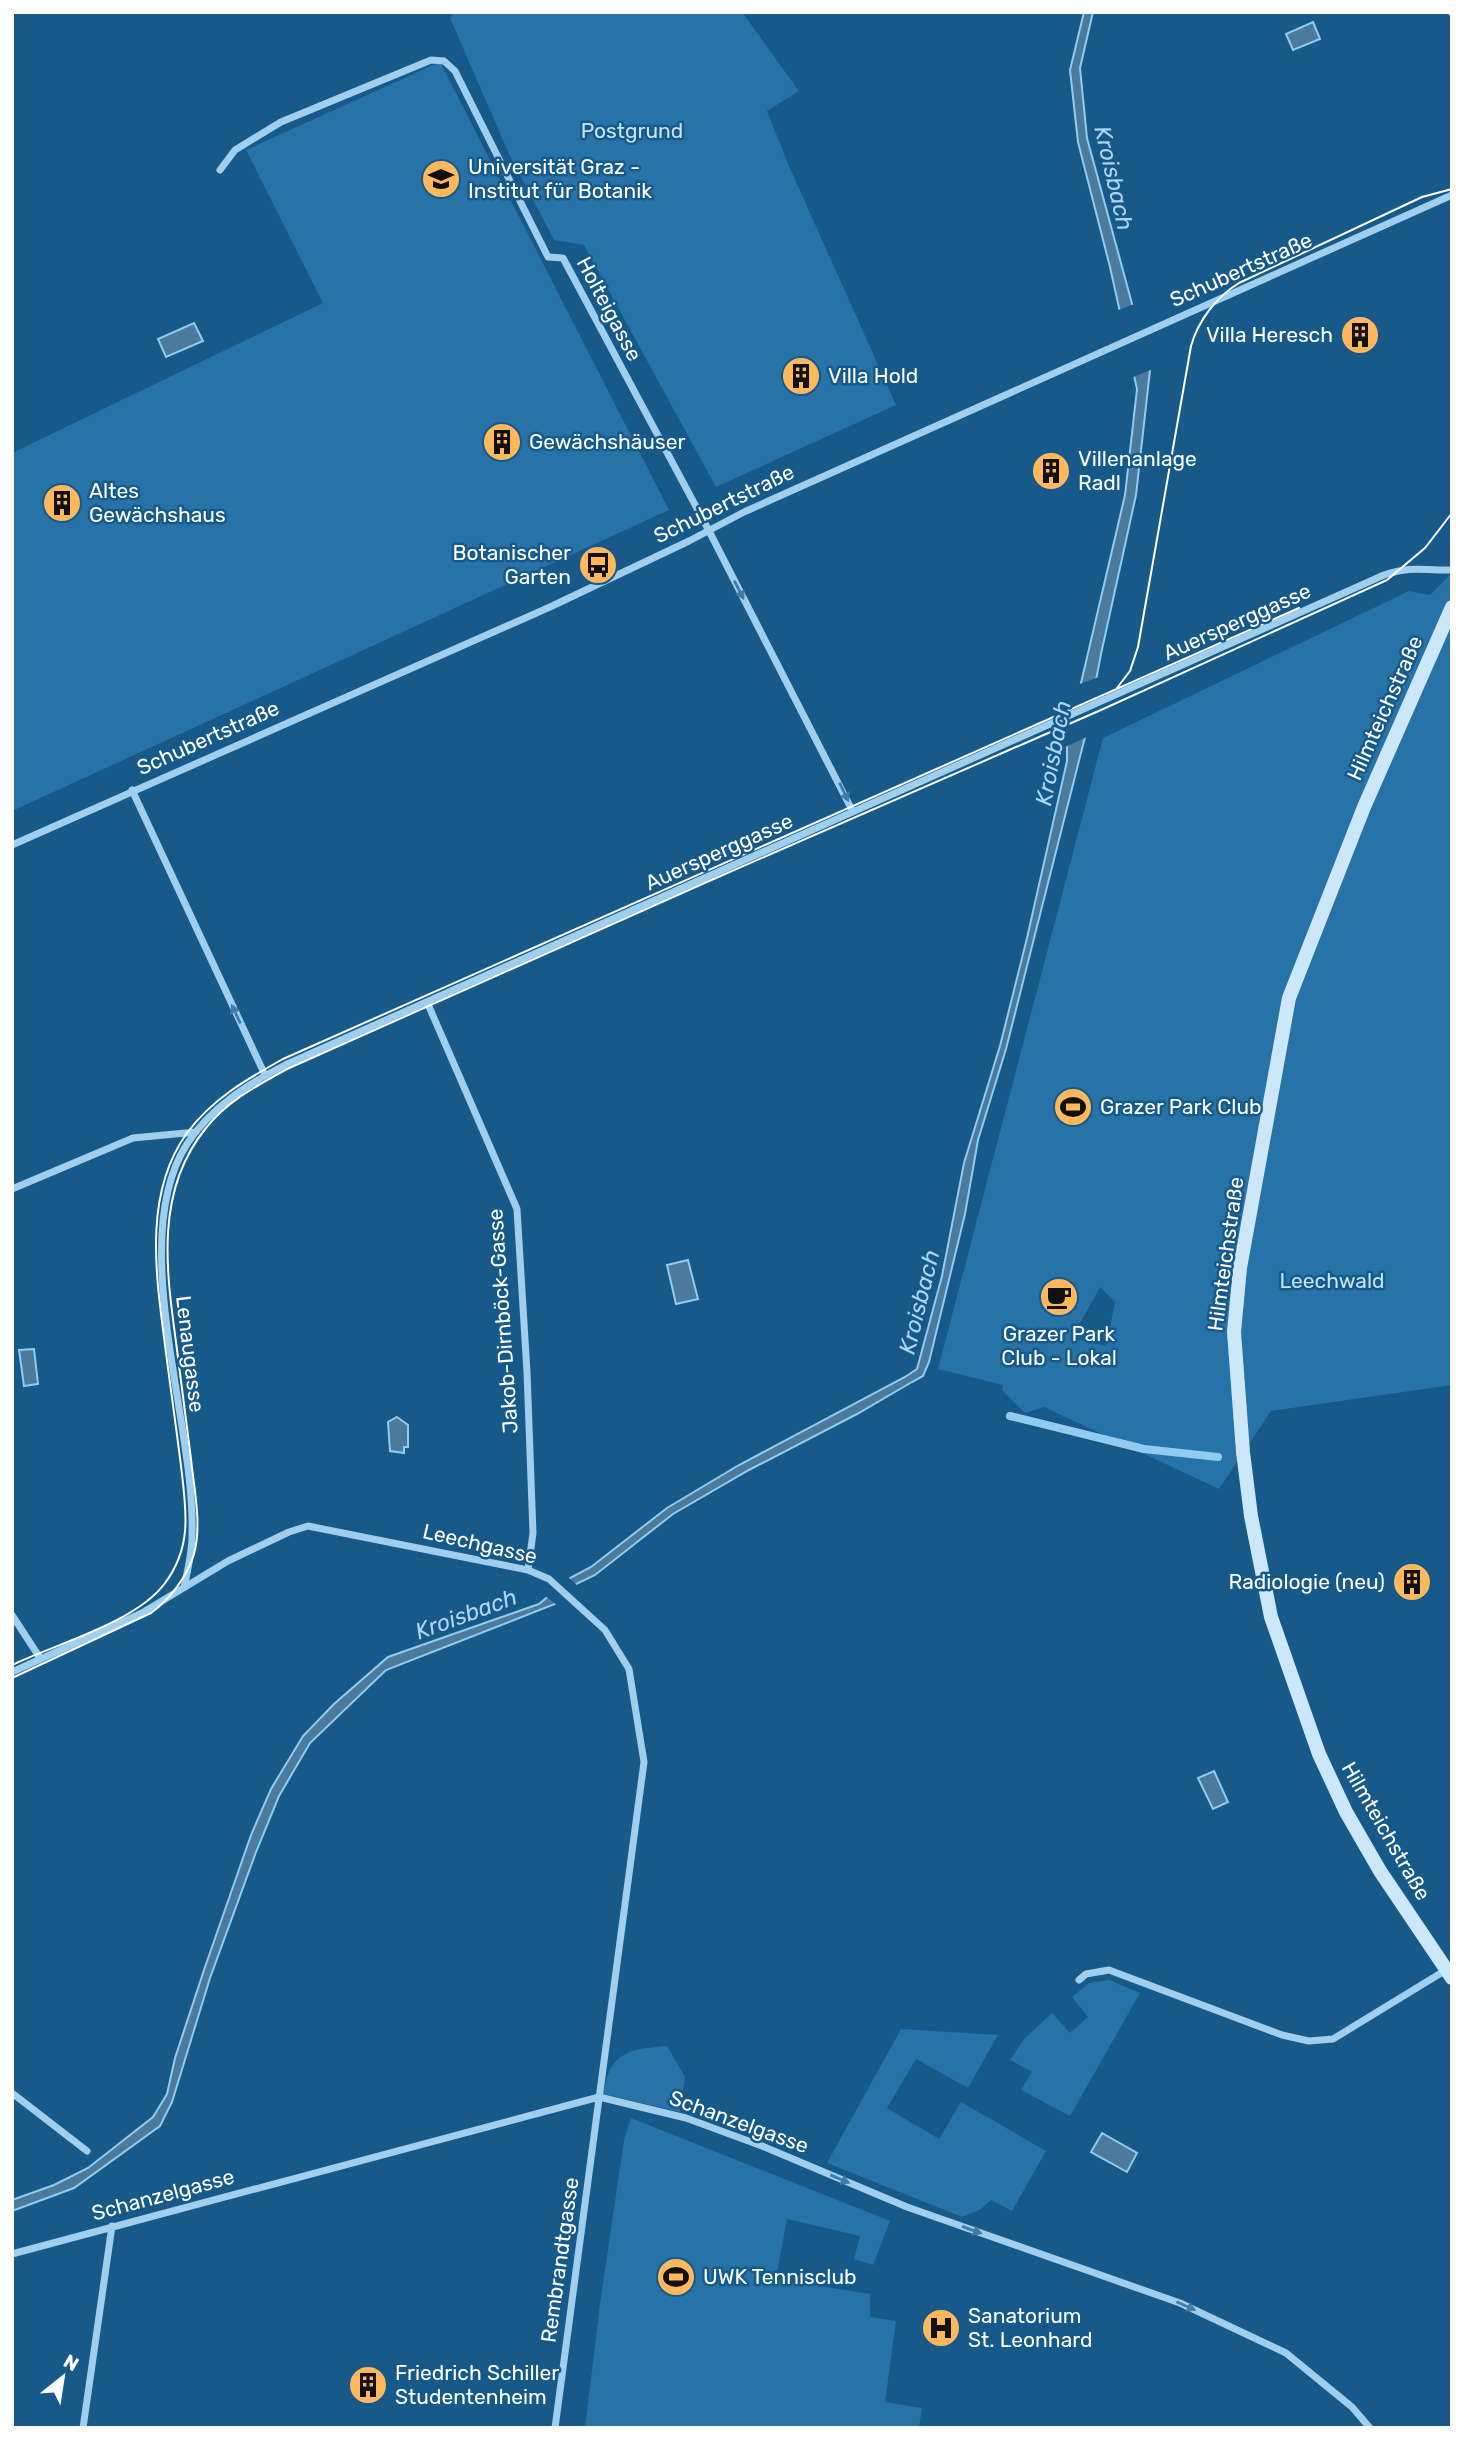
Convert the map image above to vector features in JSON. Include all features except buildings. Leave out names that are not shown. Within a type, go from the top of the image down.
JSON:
[{"type":"main road","name":"Hilmteichstraße","points":[[1449,1974],[1380,1871],[1346,1812],[1320,1754],[1271,1617],[1251,1516],[1234,1332],[1240,1268],[1289,998],[1364,807],[1452,607]]},
{"type":"street","name":"Holteigasse","points":[[220,170],[235,150],[281,122],[431,60],[444,61],[455,71],[548,257],[563,258],[708,529],[853,812]]},
{"type":"street","name":"Schubertstraße","points":[[12,845],[550,607],[689,541],[708,529],[1452,195]]},
{"type":"street","name":"Auersperggasse","points":[[196,1132],[226,1102],[265,1075],[427,1002],[1384,575],[1402,569],[1452,570]]},
{"type":"street","points":[[132,790],[265,1075]]},
{"type":"street","name":"Jakob-Dirnböck-Gasse","points":[[427,1002],[517,1209],[533,1520],[528,1570]]},
{"type":"street","points":[[12,1189],[133,1138],[196,1132]]},
{"type":"street","name":"Lenaugasse","points":[[184,1587],[192,1535],[189,1490],[163,1283],[163,1242],[164,1210],[170,1183],[181,1155],[196,1132]]},
{"type":"street","name":"Leechgasse","points":[[12,1672],[130,1619],[228,1562],[289,1532],[309,1526],[528,1570],[549,1579],[605,1630],[629,1669],[643,1762],[599,2097]]},
{"type":"street","points":[[12,1615],[40,1658]]},
{"type":"street","points":[[1079,1980],[1086,1974],[1109,1970],[1282,2035],[1309,2041],[1333,2039],[1449,1974]]},
{"type":"street","points":[[12,2093],[87,2151]]},
{"type":"street","name":"Schanzelgasse","points":[[12,2254],[599,2097],[686,2118],[762,2146],[908,2207],[1180,2303],[1286,2353],[1352,2407],[1370,2428]]},
{"type":"street","name":"Rembrandtgasse","points":[[555,2428],[599,2097]]},
{"type":"street","points":[[83,2428],[112,2226]]},
{"type":"green space","name":"Postgrund","points":[[455,12],[742,12],[799,91],[767,111],[896,405],[716,487],[584,245],[554,240],[509,154],[450,18]]},
{"type":"green space","points":[[440,62],[669,510],[12,811],[12,453],[323,303],[246,150]]},
{"type":"green space","name":"Leechwald","points":[[1452,573],[1452,1385],[1271,1411],[1219,1489],[1044,1407],[1025,1413],[1002,1390],[1003,1385],[938,1369],[1103,738],[1409,591],[1430,595]],"holes":[[[1100,1287],[1115,1302],[1106,1346],[1072,1338]]]},
{"type":"green space","points":[[1109,1980],[1140,1993],[1070,2116],[1021,2090],[1032,2072],[1010,2060],[1024,2039],[1052,2013],[1070,2033],[1088,2017],[1072,1997],[1089,1983]]},
{"type":"green space","points":[[901,2029],[998,2035],[968,2088],[916,2059],[887,2108],[939,2139],[961,2102],[1046,2151],[1012,2211],[991,2200],[981,2209],[962,2217],[827,2163]]},
{"type":"green space","points":[[667,2046],[685,2077],[680,2112],[603,2094],[610,2069],[623,2055],[631,2051]]},
{"type":"green space","name":"UWK Tennisclub","points":[[631,2118],[890,2221],[873,2265],[854,2259],[860,2236],[787,2219],[776,2279],[870,2294],[870,2317],[896,2321],[885,2402],[922,2408],[919,2428],[585,2428],[624,2140]]},
{"type":"shaded area","name":"Kroisbach","points":[[1084,12],[1093,12],[1080,68],[1087,138],[1150,370],[1136,495],[1085,737],[1006,1049],[978,1140],[965,1214],[929,1362],[923,1376],[673,1514],[595,1575],[576,1584],[555,1604],[386,1670],[310,1743],[279,1796],[210,1978],[172,2102],[160,2126],[74,2188],[12,2211],[12,2200],[54,2185],[88,2168],[153,2117],[167,2094],[175,2058],[204,1970],[251,1835],[271,1789],[303,1736],[334,1704],[388,1657],[539,1604],[570,1578],[591,1567],[667,1508],[739,1465],[917,1369],[942,1276],[964,1163],[1000,1046],[1027,938],[1067,761],[1067,746],[1125,495],[1137,389],[1078,142],[1070,70]]},
{"type":"shaded area","points":[[1313,22],[1320,39],[1293,50],[1286,34]]},
{"type":"shaded area","points":[[194,323],[203,341],[166,357],[158,339]]},
{"type":"shaded area","points":[[688,1260],[698,1299],[676,1304],[667,1265]]},
{"type":"shaded area","points":[[34,1349],[38,1384],[24,1386],[19,1350]]},
{"type":"shaded area","points":[[397,1417],[408,1425],[408,1447],[404,1447],[404,1453],[390,1451],[388,1422]]},
{"type":"shaded area","points":[[1214,1771],[1228,1802],[1213,1809],[1198,1778]]},
{"type":"shaded area","points":[[1102,2133],[1137,2153],[1127,2172],[1091,2152]]},
{"type":"pier","points":[[1137,303],[1153,369],[1131,378],[1116,311]]},
{"type":"pier","points":[[1099,677],[1089,736],[1063,748],[1077,685]]},
{"type":"pier","points":[[567,1576],[579,1587],[558,1606],[544,1595]]},
{"type":"waterway","points":[[1010,1416],[1144,1449],[1218,1457]]},
{"type":"tram line","points":[[1117,688],[1130,671],[1138,647],[1191,346],[1203,319],[1216,302],[1239,283],[1422,197],[1452,189]]},
{"type":"tram line","points":[[12,1678],[151,1613],[177,1587],[191,1563],[196,1543],[197,1506],[169,1286],[168,1231],[178,1177],[190,1152],[214,1118],[233,1102],[287,1069],[1101,710],[1387,580],[1425,548],[1452,513]]},
{"type":"tram line","points":[[12,1665],[95,1631],[135,1609],[165,1583],[180,1555],[186,1512],[158,1291],[158,1208],[173,1157],[187,1133],[219,1100],[243,1082],[283,1059],[1299,608]]},
{"type":"place","name":"Universität Graz - Institut für Botanik","points":[[441,179]]},
{"type":"place","name":"Villa Heresch","points":[[1360,335]]},
{"type":"place","name":"Villa Hold","points":[[801,376]]},
{"type":"place","name":"Gewächshäuser","points":[[502,442]]},
{"type":"place","name":"Villenanlage Radl","points":[[1051,471]]},
{"type":"place","name":"Altes Gewächshaus","points":[[62,503]]},
{"type":"place","name":"Botanischer Garten","points":[[598,565]]},
{"type":"place","name":"Grazer Park Club","points":[[1073,1107]]},
{"type":"place","name":"Grazer Park Club - Lokal","points":[[1059,1297]]},
{"type":"place","name":"Radiologie (neu)","points":[[1412,1582]]},
{"type":"place","name":"UWK Tennisclub","points":[[676,2277]]},
{"type":"place","name":"Sanatorium St. Leonhard","points":[[941,2328]]},
{"type":"place","name":"Friedrich Schiller Studentenheim","points":[[368,2385]]}]
